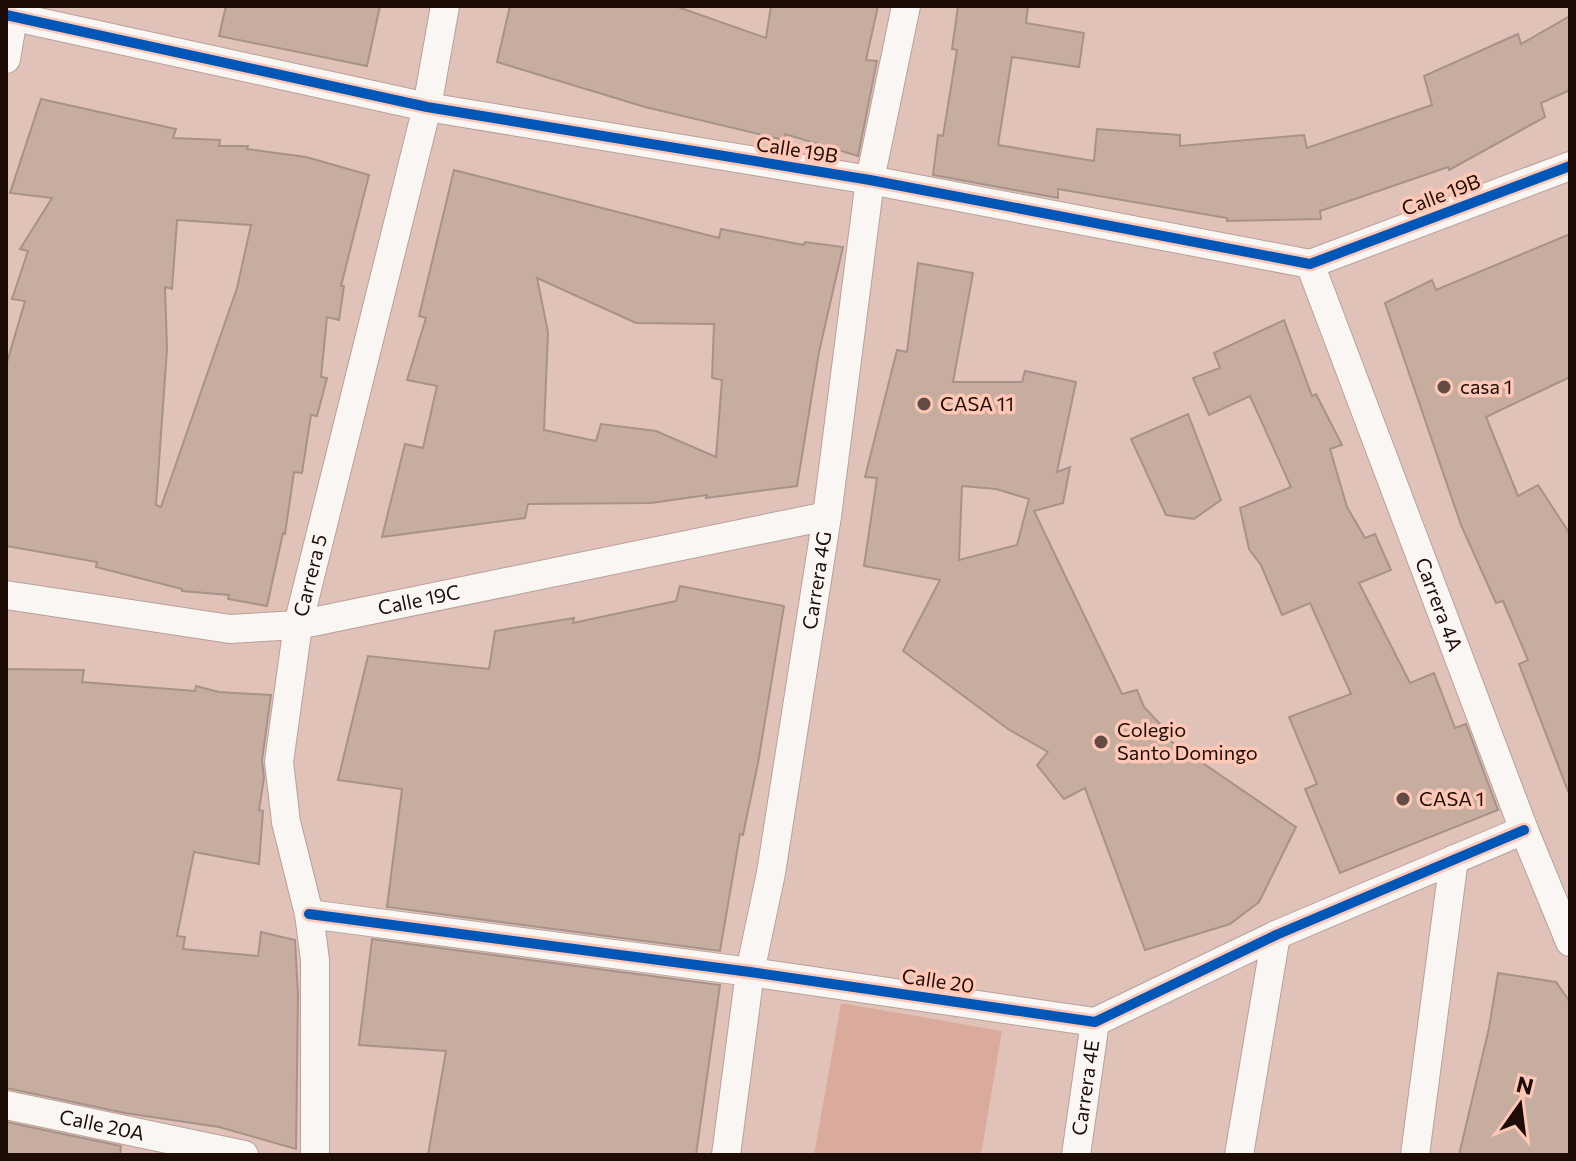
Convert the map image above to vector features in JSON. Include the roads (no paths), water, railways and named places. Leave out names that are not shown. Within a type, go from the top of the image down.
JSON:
[{"type":"street","name":"Carrera 5","points":[[315,1155],[315,960],[309,914],[286,822],[279,762],[298,625],[427,107],[445,6]]},
{"type":"street","name":"Carrera 4G","points":[[726,1155],[750,972],[771,873],[827,516],[870,180],[906,6]]},
{"type":"street","name":"Calle 19B","points":[[11,13],[427,107],[870,180],[1310,264],[1570,166]]},
{"type":"street","points":[[6,59],[11,13]]},
{"type":"street","name":"Carrera 4A","points":[[1310,264],[1524,830],[1563,906],[1570,942]]},
{"type":"street","name":"Calle 19C","points":[[6,595],[230,629],[298,625],[827,516]]},
{"type":"street","points":[[1095,1022],[1276,935],[1524,830]]},
{"type":"street","points":[[1415,1155],[1454,859]]},
{"type":"street","name":"Calle 20","points":[[309,914],[750,972],[1095,1022]]},
{"type":"street","points":[[1239,1155],[1276,935]]},
{"type":"street","name":"Carrera 4E","points":[[1076,1155],[1095,1022]]},
{"type":"street","name":"Calle 20A","points":[[6,1105],[244,1155]]},
{"type":"place","name":"casa 1","points":[[1444,387]]},
{"type":"place","name":"CASA 11","points":[[924,404]]},
{"type":"place","name":"Colegio Santo Domingo","points":[[1101,742]]},
{"type":"place","name":"CASA 1","points":[[1403,799]]}]
